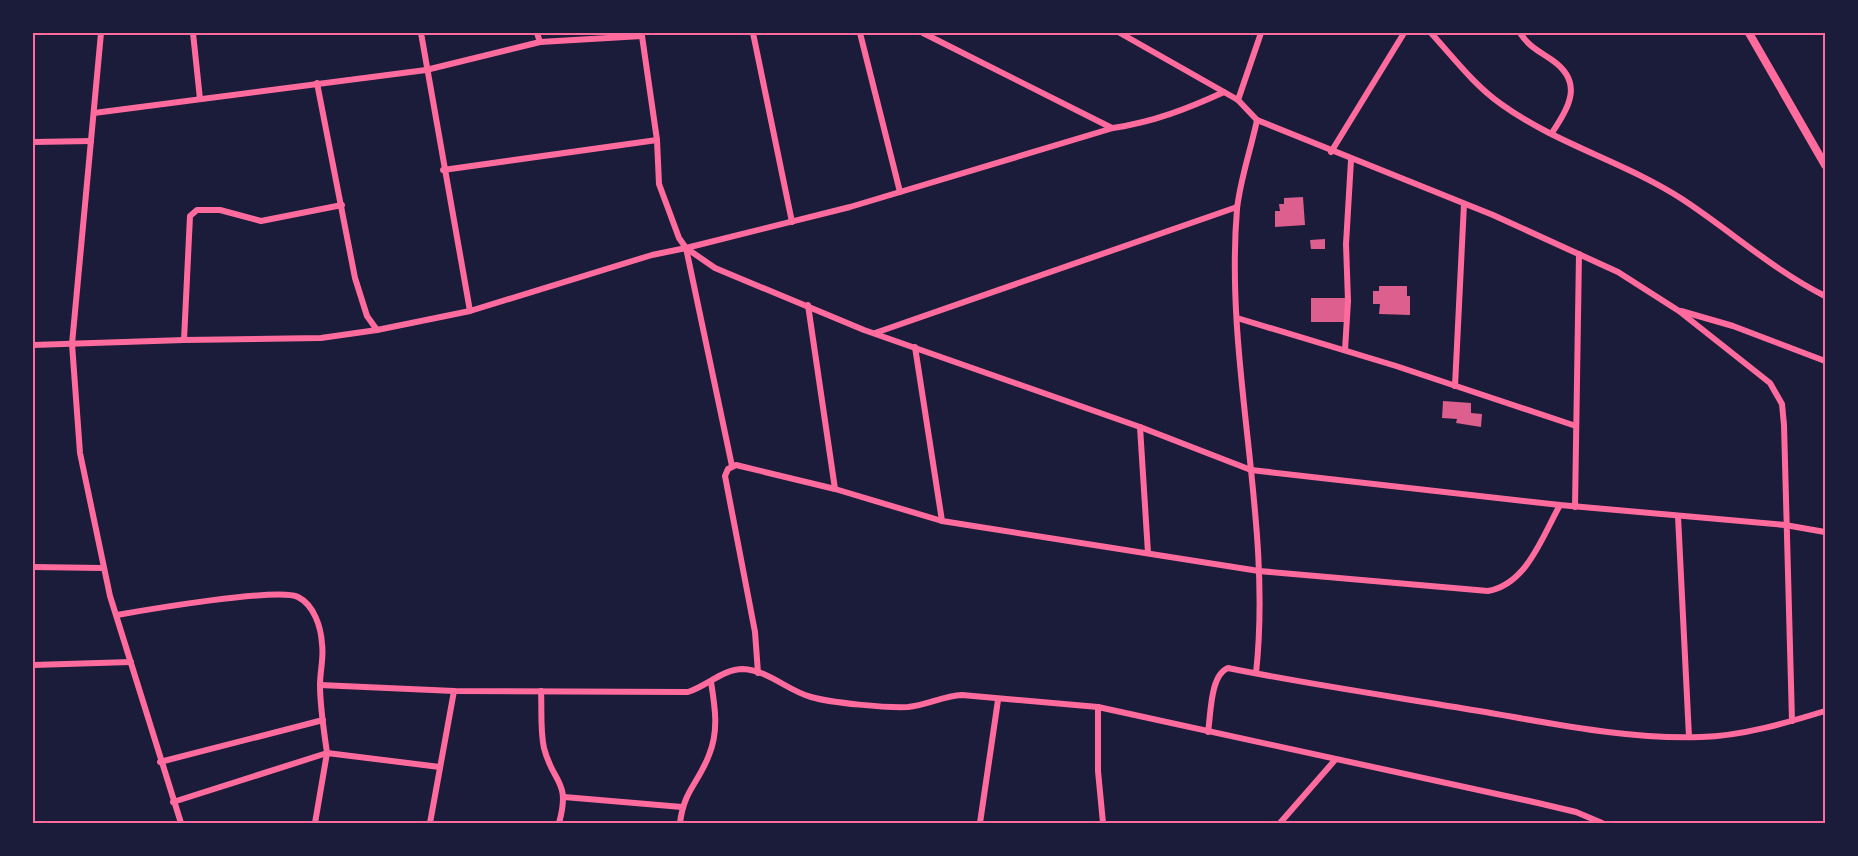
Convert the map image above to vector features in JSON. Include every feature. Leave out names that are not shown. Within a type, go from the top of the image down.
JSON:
[{"type":"street","points":[[101,33],[72,344],[80,453],[102,568],[180,823]]},
{"type":"street","points":[[193,33],[200,99]]},
{"type":"street","points":[[421,33],[443,170],[470,311]]},
{"type":"street","points":[[537,33],[540,42]]},
{"type":"street","points":[[753,33],[792,222]]},
{"type":"street","points":[[860,33],[900,192]]},
{"type":"street","points":[[922,33],[1113,128]]},
{"type":"street","points":[[1120,33],[1238,100],[1257,120],[1331,152],[1464,204],[1618,272],[1679,311],[1770,383],[1777,392],[1784,425],[1792,721]]},
{"type":"street","points":[[1135,40],[1138,33]]},
{"type":"street","points":[[1238,100],[1261,33]]},
{"type":"street","points":[[1331,152],[1404,33]]},
{"type":"street","points":[[1431,33],[1493,97],[1552,133],[1652,180],[1798,283],[1825,296]]},
{"type":"street","points":[[1520,33],[1527,44],[1555,61],[1566,74],[1571,88],[1570,104],[1552,133]]},
{"type":"street","points":[[1749,33],[1825,165]]},
{"type":"street","points":[[94,113],[426,70],[540,42],[642,35],[657,140],[659,184],[679,238],[686,248],[715,268],[874,333],[1140,427],[1251,470],[1575,507],[1785,525],[1825,532]]},
{"type":"street","points":[[317,83],[355,278],[367,316],[377,330]]},
{"type":"street","points":[[33,345],[321,338],[377,330],[470,311],[652,255],[792,222],[1113,128],[1146,123],[1173,115],[1224,92]]},
{"type":"street","points":[[1256,674],[1261,620],[1251,470],[1242,395],[1237,318],[1237,207],[1257,120]]},
{"type":"street","points":[[443,170],[657,140]]},
{"type":"street","points":[[33,142],[92,141]]},
{"type":"street","points":[[1345,350],[1348,301],[1346,244],[1351,160]]},
{"type":"street","points":[[1455,386],[1464,204]]},
{"type":"street","points":[[183,340],[190,216],[197,210],[220,210],[261,221],[342,205]]},
{"type":"street","points":[[874,333],[1237,207]]},
{"type":"street","points":[[686,248],[732,466],[725,476],[755,632],[758,673]]},
{"type":"street","points":[[1575,507],[1579,254]]},
{"type":"street","points":[[808,305],[835,489]]},
{"type":"street","points":[[1679,311],[1733,326],[1825,361]]},
{"type":"street","points":[[1237,318],[1345,350],[1576,426]]},
{"type":"street","points":[[915,347],[942,521]]},
{"type":"street","points":[[1140,427],[1148,553]]},
{"type":"street","points":[[732,466],[835,489],[942,521],[1259,571],[1488,591],[1502,588],[1522,571],[1560,505]]},
{"type":"street","points":[[1678,516],[1689,737]]},
{"type":"street","points":[[33,567],[102,568]]},
{"type":"street","points":[[117,615],[193,603],[292,595],[305,602],[316,618],[322,644],[320,685],[327,753],[315,823]]},
{"type":"street","points":[[33,665],[131,662]]},
{"type":"street","points":[[1208,732],[1219,675],[1228,668],[1591,729],[1689,737],[1702,737],[1792,721],[1825,711]]},
{"type":"street","points":[[320,685],[454,691],[688,692],[729,671],[744,669],[758,673],[799,693],[823,699],[908,707],[947,696],[1098,707],[1538,803],[1576,812],[1602,823]]},
{"type":"street","points":[[680,823],[684,798],[709,757],[715,739],[716,711],[711,682]]},
{"type":"street","points":[[430,823],[454,691]]},
{"type":"street","points":[[541,691],[543,746],[564,797],[559,823]]},
{"type":"street","points":[[980,823],[998,700]]},
{"type":"street","points":[[1098,707],[1098,771],[1103,823]]},
{"type":"street","points":[[160,762],[323,720]]},
{"type":"street","points":[[173,802],[327,753],[440,768]]},
{"type":"street","points":[[1280,823],[1335,760]]},
{"type":"street","points":[[564,797],[682,807]]},
{"type":"building","points":[[1303,197],[1305,225],[1275,227],[1275,211],[1280,211],[1279,204],[1284,204],[1284,198]]},
{"type":"building","points":[[1325,239],[1325,249],[1311,249],[1310,240]]},
{"type":"building","points":[[1379,286],[1407,286],[1407,296],[1410,296],[1410,315],[1379,314],[1380,304],[1373,304],[1373,291],[1379,291]]},
{"type":"building","points":[[1311,298],[1346,298],[1346,322],[1311,322]]},
{"type":"building","points":[[1443,401],[1471,403],[1471,413],[1482,414],[1481,427],[1456,423],[1457,419],[1442,418]]}]
